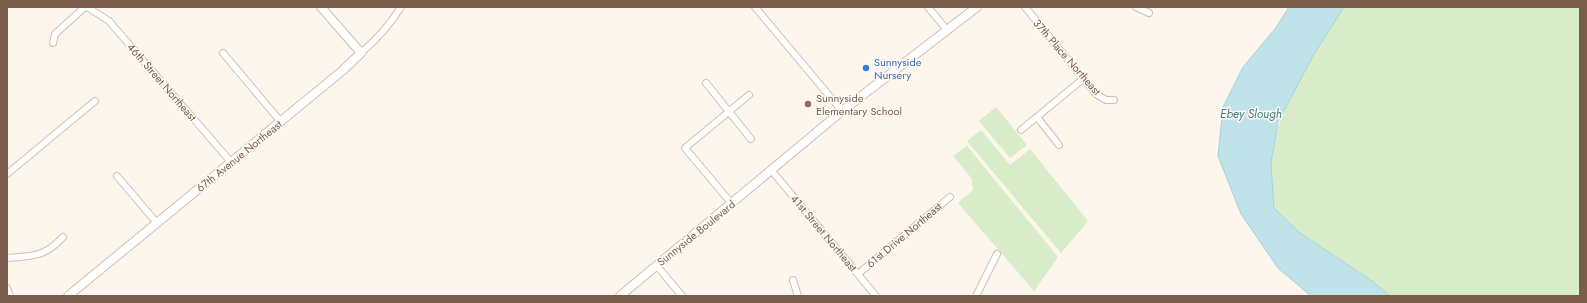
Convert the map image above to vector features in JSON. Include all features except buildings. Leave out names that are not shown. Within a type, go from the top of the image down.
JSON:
[{"type":"street","points":[[53,43],[55,34],[86,7]]},
{"type":"street","name":"46th Street Northeast","points":[[86,7],[109,21],[231,162]]},
{"type":"street","points":[[321,7],[361,53]]},
{"type":"street","name":"67th Avenue Northeast","points":[[68,296],[156,222],[342,72],[376,39],[392,21],[401,7]]},
{"type":"street","points":[[756,7],[842,111],[977,7]]},
{"type":"street","points":[[928,7],[947,30]]},
{"type":"street","name":"37th Place Northeast","points":[[1025,7],[1096,94],[1106,100],[1114,100]]},
{"type":"street","points":[[1136,7],[1149,13]]},
{"type":"street","points":[[223,53],[281,122]]},
{"type":"street","points":[[1021,130],[1084,79]]},
{"type":"street","points":[[706,83],[751,139]]},
{"type":"street","points":[[732,204],[685,148],[749,95]]},
{"type":"street","points":[[7,174],[94,101]]},
{"type":"street","name":"Sunnyside Boulevard","points":[[620,296],[772,171],[842,111]]},
{"type":"street","points":[[1037,117],[1059,145]]},
{"type":"street","name":"41st Street Northeast","points":[[772,171],[876,296]]},
{"type":"street","points":[[117,176],[156,222]]},
{"type":"street","name":"61st Drive Northeast","points":[[858,274],[950,197]]},
{"type":"street","points":[[7,258],[46,253],[63,237]]},
{"type":"street","points":[[976,296],[997,254]]},
{"type":"street","points":[[657,266],[682,296]]},
{"type":"street","points":[[793,280],[798,296]]},
{"type":"street","points":[[7,288],[10,296]]},
{"type":"green space","points":[[1344,7],[1580,7],[1580,296],[1390,296],[1372,281],[1300,233],[1274,208],[1271,162],[1274,141],[1280,121],[1288,100],[1309,61]]},
{"type":"green space","points":[[996,107],[1027,145],[1010,158],[979,121]]},
{"type":"green space","points":[[981,130],[1010,165],[1030,149],[1088,221],[1061,253],[967,141]]},
{"type":"green space","points":[[967,146],[1058,257],[1034,291],[958,203],[973,190],[972,179],[953,156]]},
{"type":"water","name":"Ebey Slough","points":[[1289,7],[1344,7],[1314,54],[1278,122],[1271,163],[1274,208],[1300,233],[1372,281],[1390,296],[1311,296],[1278,268],[1241,214],[1218,156],[1223,107],[1243,67],[1275,29]]},
{"type":"place","name":"Sunnyside Nursery","points":[[866,68]]},
{"type":"place","name":"Sunnyside Elementary School","points":[[808,104]]}]
